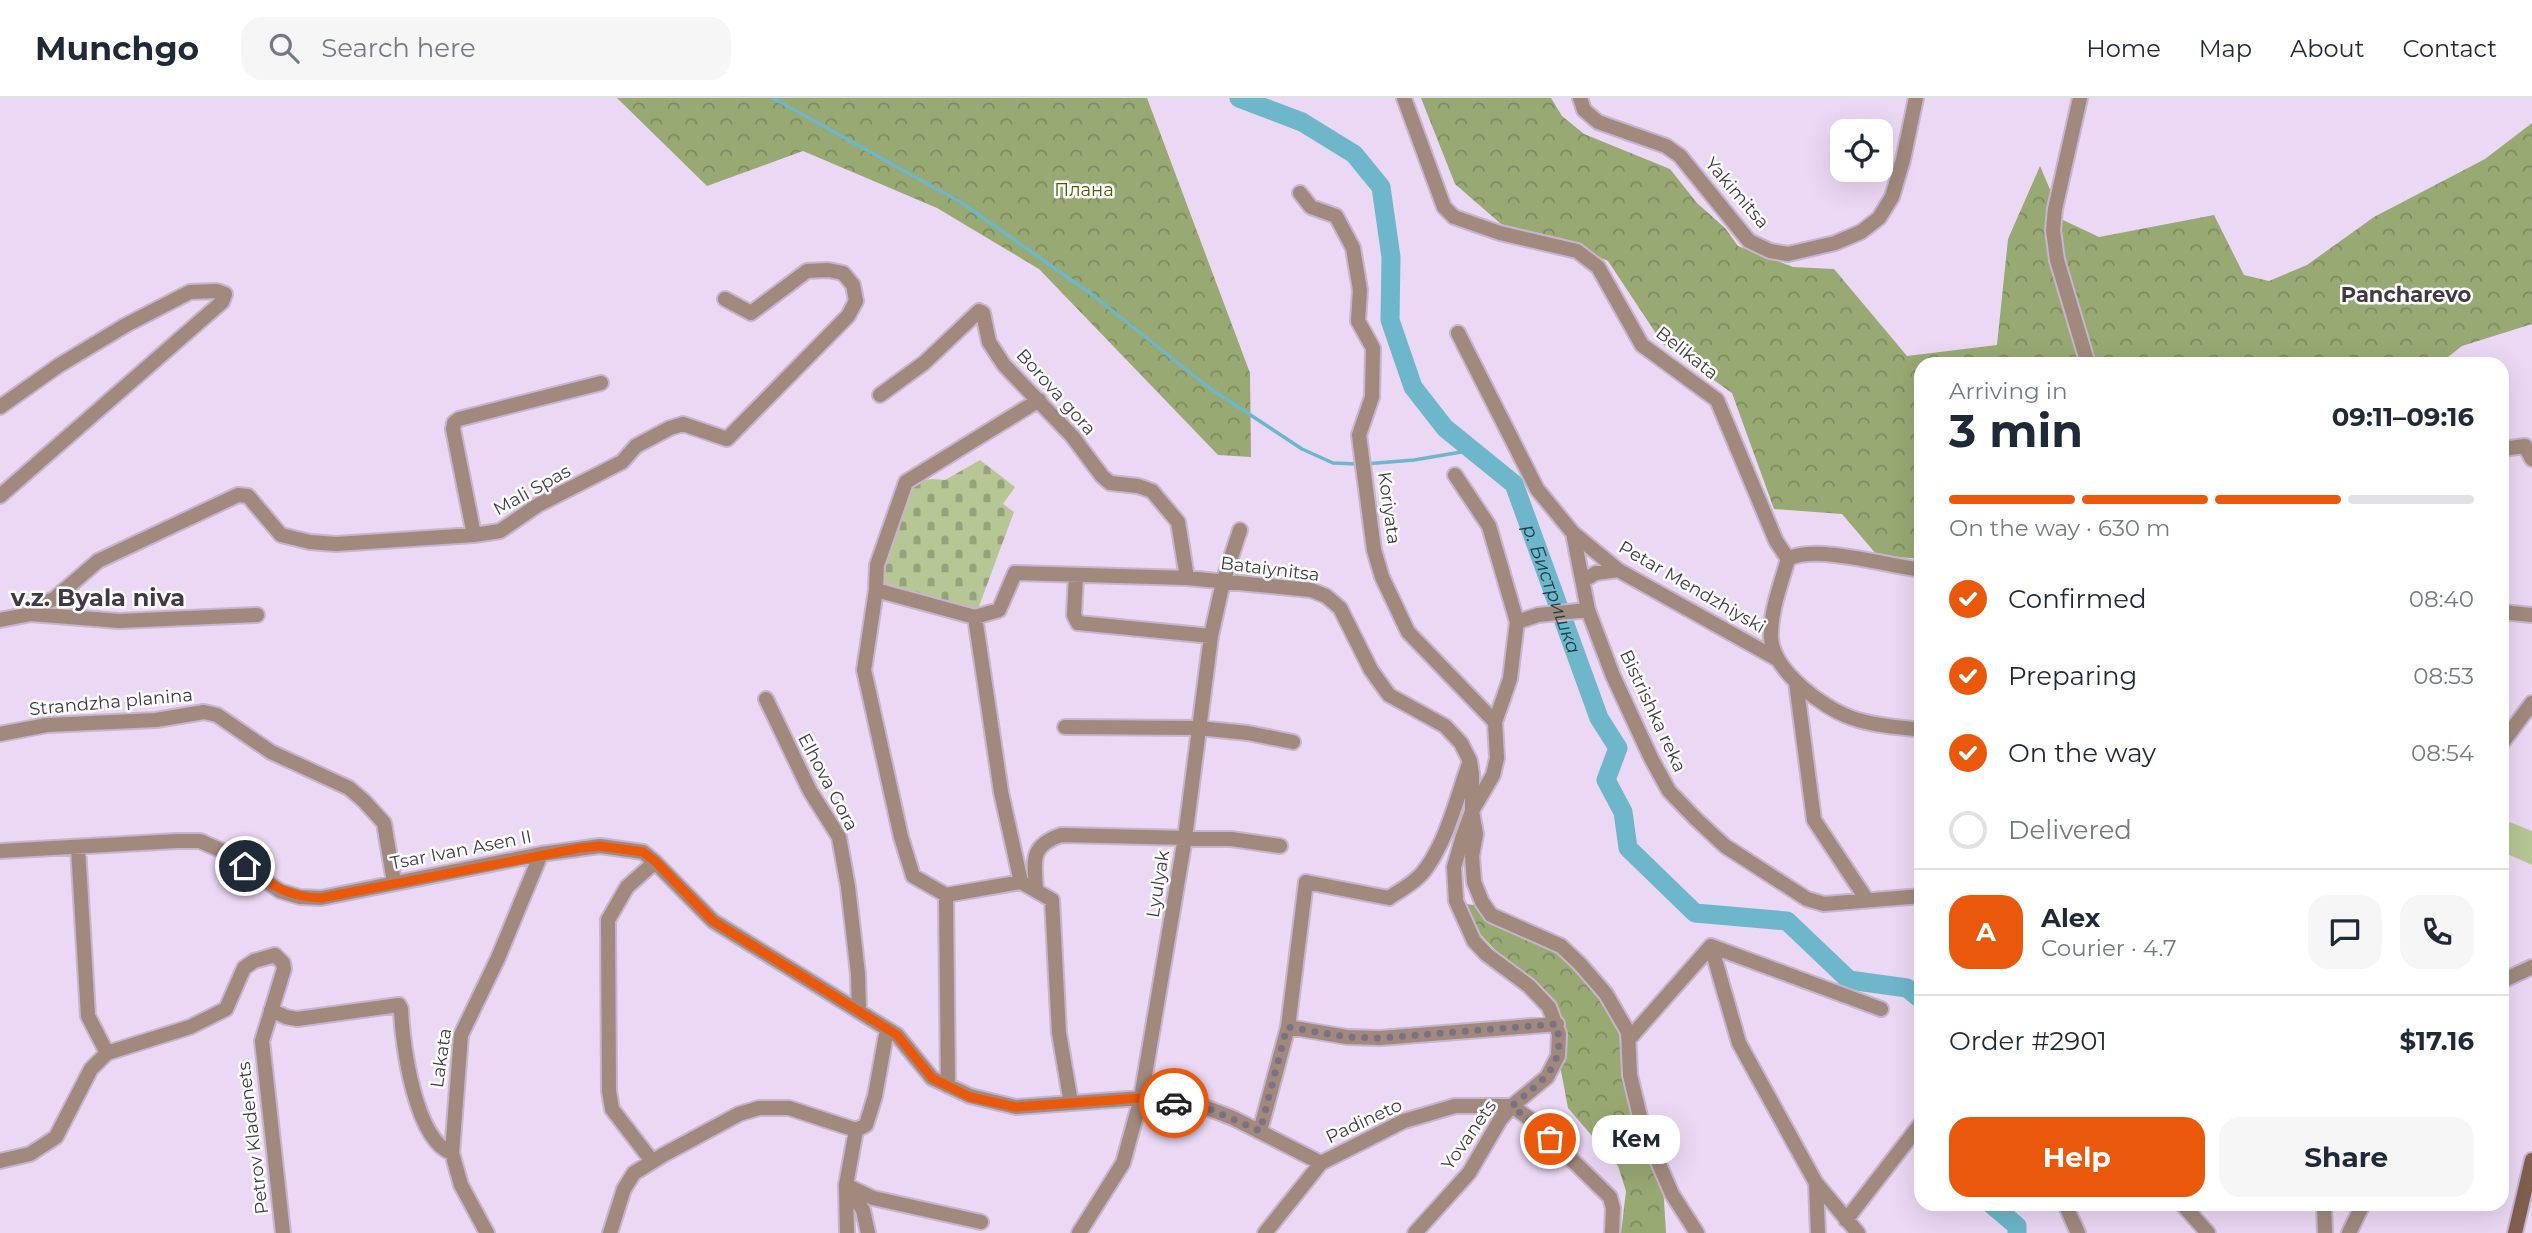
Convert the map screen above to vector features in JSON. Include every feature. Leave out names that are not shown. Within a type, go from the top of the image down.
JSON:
[{"type":"main road","points":[[2515,1233],[2532,1160]]},
{"type":"street","name":"Belikata","points":[[1404,98],[1444,207],[1454,217],[1500,233],[1577,251],[1598,267],[1642,345],[1717,400],[1776,541],[1788,559]]},
{"type":"street","name":"Yakimitsa","points":[[1580,98],[1584,110],[1598,122],[1666,146],[1680,156],[1749,241],[1770,251],[1788,254],[1835,243],[1861,232],[1879,218],[1892,197],[1899,178],[1916,98]]},
{"type":"street","points":[[2080,98],[2055,209],[2053,230],[2057,260],[2086,357]]},
{"type":"street","name":"Koriyata","points":[[1300,193],[1311,207],[1336,216],[1353,248],[1360,289],[1358,321],[1373,348],[1372,397],[1359,435],[1374,550],[1382,577],[1408,632],[1495,722]]},
{"type":"street","name":"Mali Spas","points":[[32,614],[39,605],[54,599],[98,561],[238,495],[248,496],[281,536],[310,542],[336,544],[500,531],[538,505],[622,462],[636,446],[670,428],[683,424],[727,439],[848,316],[856,301],[853,285],[844,273],[828,270],[807,271],[751,313],[725,299]]},
{"type":"street","points":[[0,407],[58,366],[190,292],[217,291],[225,294],[222,302],[0,496]]},
{"type":"street","name":"Borova gora","points":[[880,395],[924,363],[979,311],[983,313],[989,342],[1004,365],[1072,436],[1110,484],[1138,486],[1152,491],[1178,522],[1187,578]]},
{"type":"street","name":"Petar Mendzhiyski","points":[[1458,333],[1537,489],[1573,533],[1618,570],[1777,659],[1796,682],[1832,709],[1854,719],[1914,729]]},
{"type":"street","points":[[474,535],[454,423],[458,419],[601,383]]},
{"type":"street","points":[[1039,400],[906,482],[877,565],[864,670],[898,825],[913,876],[946,895],[1021,883],[1052,900],[1059,1033],[1071,1103]]},
{"type":"street","points":[[2509,448],[2525,446],[2532,459]]},
{"type":"street","points":[[1287,1027],[1347,1037],[1380,1038],[1556,1024],[1549,1007],[1530,986],[1486,954],[1474,941],[1456,901],[1454,867],[1472,811],[1493,775],[1497,758],[1495,722],[1510,679],[1517,622],[1489,526],[1455,475]]},
{"type":"street","name":"Lyulyak","points":[[1079,1233],[1123,1163],[1141,1098],[1185,838],[1211,636],[1223,582],[1240,530]]},
{"type":"street","name":"Bistrishka reka","points":[[1573,533],[1584,580],[1581,611],[1669,791],[1725,846],[1807,900],[1825,904],[1914,897]]},
{"type":"street","points":[[1777,659],[1771,639],[1774,607],[1788,559],[1796,555],[1819,552],[1914,569]]},
{"type":"street","points":[[1584,580],[1596,573],[1618,570]]},
{"type":"street","name":"Bataiynitsa","points":[[975,617],[999,610],[1015,573],[1187,578],[1311,590],[1326,596],[1340,608],[1379,684],[1389,695],[1445,726],[1461,743],[1470,761],[1473,789],[1472,811],[1476,834],[1472,856],[1475,881],[1486,909],[1491,915],[1560,946],[1580,964],[1606,994],[1628,1032],[1629,1039]]},
{"type":"street","points":[[1076,575],[1074,615],[1078,622],[1211,636]]},
{"type":"street","points":[[876,590],[975,617],[1001,792],[1021,883]]},
{"type":"street","points":[[1517,622],[1538,615],[1581,611]]},
{"type":"street","points":[[2509,613],[2532,615]]},
{"type":"street","points":[[0,620],[32,614],[119,621],[257,615]]},
{"type":"street","points":[[1796,682],[1814,820],[1867,900]]},
{"type":"street","name":"Elhova Gora","points":[[766,699],[810,791],[839,837],[856,961],[859,1011]]},
{"type":"street","points":[[2509,732],[2532,703]]},
{"type":"street","name":"Strandzha planina","points":[[0,734],[47,725],[156,720],[204,712],[217,715],[271,752],[349,788],[364,801],[384,823],[394,882]]},
{"type":"street","points":[[1065,727],[1198,728],[1248,733],[1293,742]]},
{"type":"street","points":[[1260,1131],[1287,1027],[1306,882],[1389,898],[1415,881],[1427,868],[1436,851],[1470,761]]},
{"type":"street","points":[[1036,889],[1034,863],[1037,851],[1046,840],[1061,835],[1231,839],[1280,846]]},
{"type":"street","name":"Tsar Ivan Asen II","points":[[0,851],[200,841],[227,853],[280,891],[300,897],[321,898],[541,854],[600,846],[643,852],[713,921],[887,1028]]},
{"type":"street","points":[[0,1161],[30,1154],[56,1137],[91,1069],[107,1053],[88,1016],[78,847]]},
{"type":"street","name":"Lakata","points":[[487,1233],[461,1185],[452,1153],[461,1035],[498,958],[541,854]]},
{"type":"street","points":[[652,1161],[612,1110],[609,1091],[608,920],[627,887],[656,862]]},
{"type":"street","points":[[946,895],[948,1086]]},
{"type":"street","points":[[1697,1233],[1672,1194],[1642,1125],[1630,1075],[1629,1039],[1711,946]]},
{"type":"street","points":[[1711,946],[1881,1009]]},
{"type":"street","points":[[1711,946],[1739,1044],[1816,1183],[1858,1233]]},
{"type":"street","name":"Petrov Kladenets","points":[[107,1053],[190,1027],[226,1009],[244,968],[254,961],[275,955],[283,963],[284,969],[262,1041],[283,1233]]},
{"type":"street","points":[[2509,980],[2532,967]]},
{"type":"street","points":[[271,1010],[297,1019],[399,1005],[404,1056],[414,1092],[427,1127],[441,1147],[452,1153]]},
{"type":"street","name":"Yovanets","points":[[1415,1233],[1469,1173],[1500,1120],[1512,1106],[1547,1077],[1558,1056],[1559,1034],[1556,1024]]},
{"type":"street","points":[[610,1233],[624,1189],[635,1173],[739,1114],[775,1107],[803,1111],[856,1130],[866,1125],[887,1028]]},
{"type":"street","name":"Padineto","points":[[887,1028],[897,1035],[932,1078],[970,1097],[1016,1107],[1141,1098],[1207,1108],[1260,1131],[1321,1163],[1416,1117],[1455,1106],[1512,1106]]},
{"type":"street","points":[[1512,1106],[1530,1119],[1610,1197],[1613,1208],[1612,1233]]},
{"type":"street","points":[[847,1233],[846,1185],[856,1130]]},
{"type":"street","points":[[1846,1220],[1914,1132]]},
{"type":"street","points":[[1265,1233],[1321,1163]]},
{"type":"street","points":[[1816,1183],[1818,1233]]},
{"type":"street","points":[[846,1185],[873,1198],[981,1222]]},
{"type":"street","points":[[846,1185],[858,1199],[868,1233]]},
{"type":"street","points":[[2068,1211],[2078,1233]]},
{"type":"street","points":[[2188,1211],[2208,1233]]},
{"type":"street","points":[[2324,1211],[2325,1233]]},
{"type":"street","points":[[2349,1233],[2360,1211]]},
{"type":"green space","name":"Плана","points":[[617,98],[1147,98],[1250,373],[1251,457],[1218,455],[1039,269],[937,208],[803,151],[707,186]]},
{"type":"green space","points":[[1421,98],[1551,98],[1562,116],[1584,134],[1670,169],[1697,203],[1725,228],[1738,246],[1793,267],[1834,269],[1907,356],[1997,345],[2008,239],[2040,166],[2063,220],[2099,237],[2214,215],[2244,275],[2269,281],[2307,265],[2374,217],[2485,159],[2532,123],[2532,324],[2462,346],[2448,357],[1914,357],[1914,558],[1877,555],[1842,514],[1774,509],[1732,393],[1663,344],[1608,261],[1551,237],[1501,224],[1455,184]]},
{"type":"green space","points":[[980,460],[1015,487],[1003,504],[1014,512],[975,617],[876,590],[906,482],[945,480]]},
{"type":"green space","points":[[2509,822],[2532,831],[2532,865],[2509,855]]},
{"type":"green space","points":[[1459,903],[1481,906],[1560,949],[1628,1032],[1629,1077],[1663,1184],[1666,1233],[1621,1233],[1626,1191],[1618,1166],[1568,1108],[1549,1007],[1466,919]]},
{"type":"waterway","points":[[773,98],[962,203],[1094,296],[1208,387],[1302,449],[1333,463],[1358,464]]},
{"type":"waterway","name":"р. Бистришка","points":[[1239,98],[1302,122],[1354,154],[1381,187],[1391,257],[1390,320],[1413,387],[1445,428],[1514,484],[1599,718],[1618,748],[1606,780],[1623,812],[1628,848],[1695,913],[1787,921],[1849,980],[1907,988],[1914,994]]},
{"type":"waterway","points":[[1365,464],[1414,460],[1473,450]]},
{"type":"waterway","name":"р. Бистришка","points":[[1999,1211],[2017,1226],[2017,1233]]},
{"type":"way so far","points":[[1174,1103],[1207,1108],[1260,1131],[1287,1027],[1347,1037],[1380,1038],[1556,1024],[1559,1034],[1558,1056],[1547,1077],[1512,1106],[1550,1139]]},
{"type":"place","name":"Кем","points":[[1550,1139]]},
{"type":"district","name":"Pancharevo","points":[[2406,295]]},
{"type":"district","name":"v.z. Byala niva","points":[[98,598]]},
{"type":"route","points":[[245,866],[280,891],[300,897],[321,898],[580,848],[600,846],[643,852],[713,921],[897,1035],[932,1078],[970,1097],[1016,1107],[1141,1098],[1174,1103]]}]
